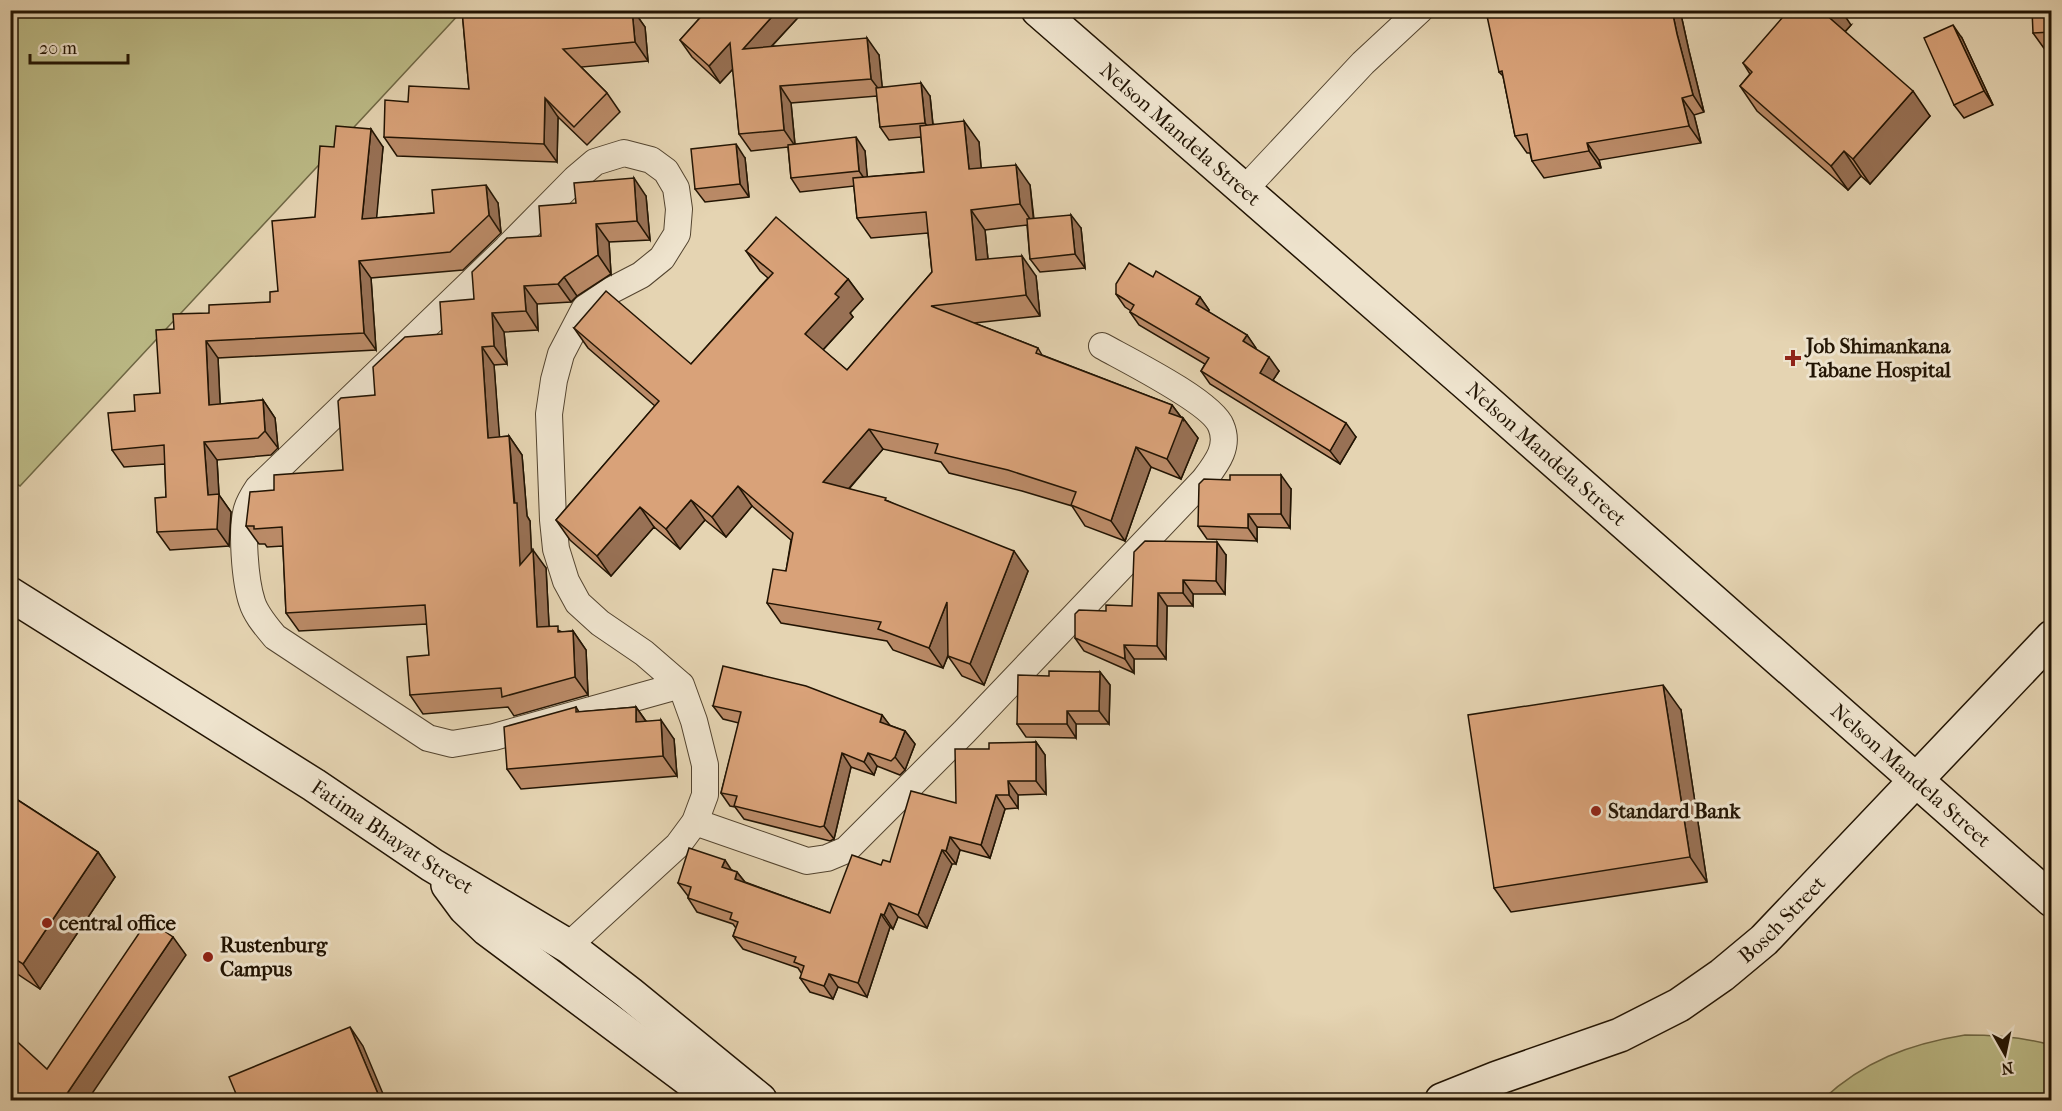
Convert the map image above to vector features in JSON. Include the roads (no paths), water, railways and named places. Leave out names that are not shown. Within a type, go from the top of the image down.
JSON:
[{"type":"main road","name":"Nelson Mandela Street","points":[[1038,10],[2052,900]]},
{"type":"main road","name":"Fatima Bhayat Street","points":[[10,594],[314,785],[432,865],[568,946],[760,1101]]},
{"type":"main road","name":"Bosch Street","points":[[1442,1101],[1497,1078],[1620,1035],[1679,1005],[1722,975],[1764,940],[2052,637]]},
{"type":"main road","points":[[432,865],[465,908],[487,929],[716,1101]]},
{"type":"street","points":[[1244,190],[1363,63],[1415,12]]},
{"type":"street","points":[[568,946],[678,845],[695,822],[705,795],[705,765],[694,721],[681,685],[644,653],[600,623],[578,603],[566,581],[556,549],[549,414],[561,354],[585,308],[612,290],[641,275],[662,258],[677,234],[679,209],[676,188],[666,171],[651,160],[624,153],[595,162],[575,178],[507,248],[258,488],[247,508],[244,535],[247,571],[252,602],[275,637],[428,738],[452,744],[494,737],[681,685]]},
{"type":"street","points":[[695,822],[807,861],[827,858],[846,850],[964,732],[1204,480],[1220,459],[1224,441],[1221,425],[1210,410],[1102,346]]},
{"type":"place","name":"Job Shimankana Tabane Hospital","points":[[1793,358]]},
{"type":"place","name":"Standard Bank","points":[[1596,811]]},
{"type":"place","name":"central office","points":[[47,923]]},
{"type":"place","name":"Rustenburg Campus","points":[[208,957]]}]
